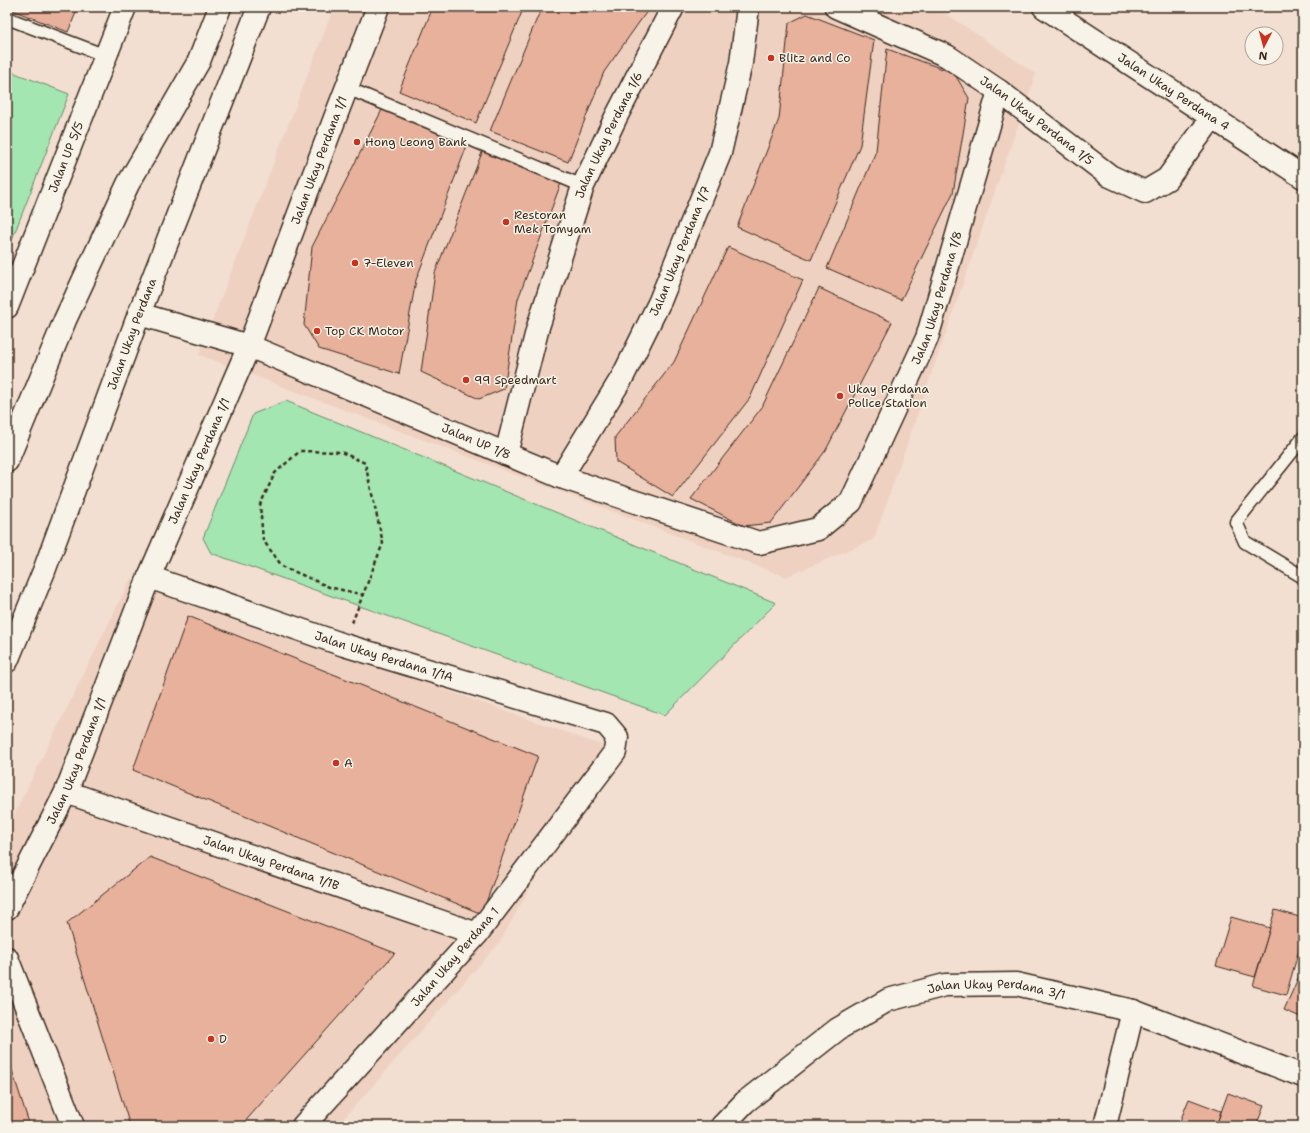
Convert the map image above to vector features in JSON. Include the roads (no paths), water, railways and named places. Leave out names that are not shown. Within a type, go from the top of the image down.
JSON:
[{"type":"street","name":"Jalan UP 5/5","points":[[7,307],[11,284],[125,7]]},
{"type":"street","points":[[7,461],[65,320],[128,184],[199,61],[220,7]]},
{"type":"street","name":"Jalan Ukay Perdana","points":[[7,661],[44,571],[139,314],[259,7]]},
{"type":"street","name":"Jalan Ukay Perdana 1/1","points":[[7,908],[66,792],[149,576],[249,346],[378,7]]},
{"type":"street","name":"Jalan Ukay Perdana 1/6","points":[[506,454],[538,327],[583,186],[616,117],[673,7]]},
{"type":"street","name":"Jalan Ukay Perdana 1/7","points":[[561,477],[623,376],[660,301],[720,154],[741,63],[748,7]]},
{"type":"street","name":"Jalan Ukay Perdana 1/5","points":[[836,7],[947,56],[999,90],[1110,176],[1146,192],[1167,179],[1212,118]]},
{"type":"street","name":"Jalan Ukay Perdana 4","points":[[1044,7],[1303,177]]},
{"type":"street","name":"Jalan Ukay Perdana 1/8","points":[[818,529],[851,502],[927,338],[999,90]]},
{"type":"street","name":"Jalan UP 1/8","points":[[139,314],[249,346],[561,477],[760,543],[818,529]]},
{"type":"street","name":"Jalan Ukay Perdana 1/1A","points":[[149,576],[344,645],[606,724],[617,737]]},
{"type":"street","name":"Jalan Ukay Perdana 1","points":[[303,1126],[477,934],[615,752],[617,737]]},
{"type":"street","name":"Jalan Ukay Perdana 1/1B","points":[[66,792],[477,934]]},
{"type":"street","points":[[7,958],[73,1126]]},
{"type":"street","name":"Jalan Ukay Perdana 3/1","points":[[722,1126],[745,1102],[838,1028],[888,1000],[945,985],[1016,984],[1133,1011],[1303,1076]]},
{"type":"street","points":[[1105,1126],[1133,1011]]},
{"type":"lane","points":[[7,18],[106,56]]},
{"type":"lane","points":[[346,88],[583,186]]},
{"type":"lane","points":[[1303,438],[1236,522],[1245,542],[1303,577]]},
{"type":"place","name":"Blitz and Co","points":[[771,58]]},
{"type":"place","name":"Hong Leong Bank","points":[[357,142]]},
{"type":"place","name":"Restoran Mek Tomyam","points":[[506,222]]},
{"type":"place","name":"7-Eleven","points":[[355,263]]},
{"type":"place","name":"Top CK Motor","points":[[317,331]]},
{"type":"place","name":"99 Speedmart","points":[[466,380]]},
{"type":"place","name":"Ukay Perdana Police Station","points":[[840,396]]},
{"type":"place","name":"A","points":[[336,763]]},
{"type":"place","name":"D","points":[[211,1039]]}]
